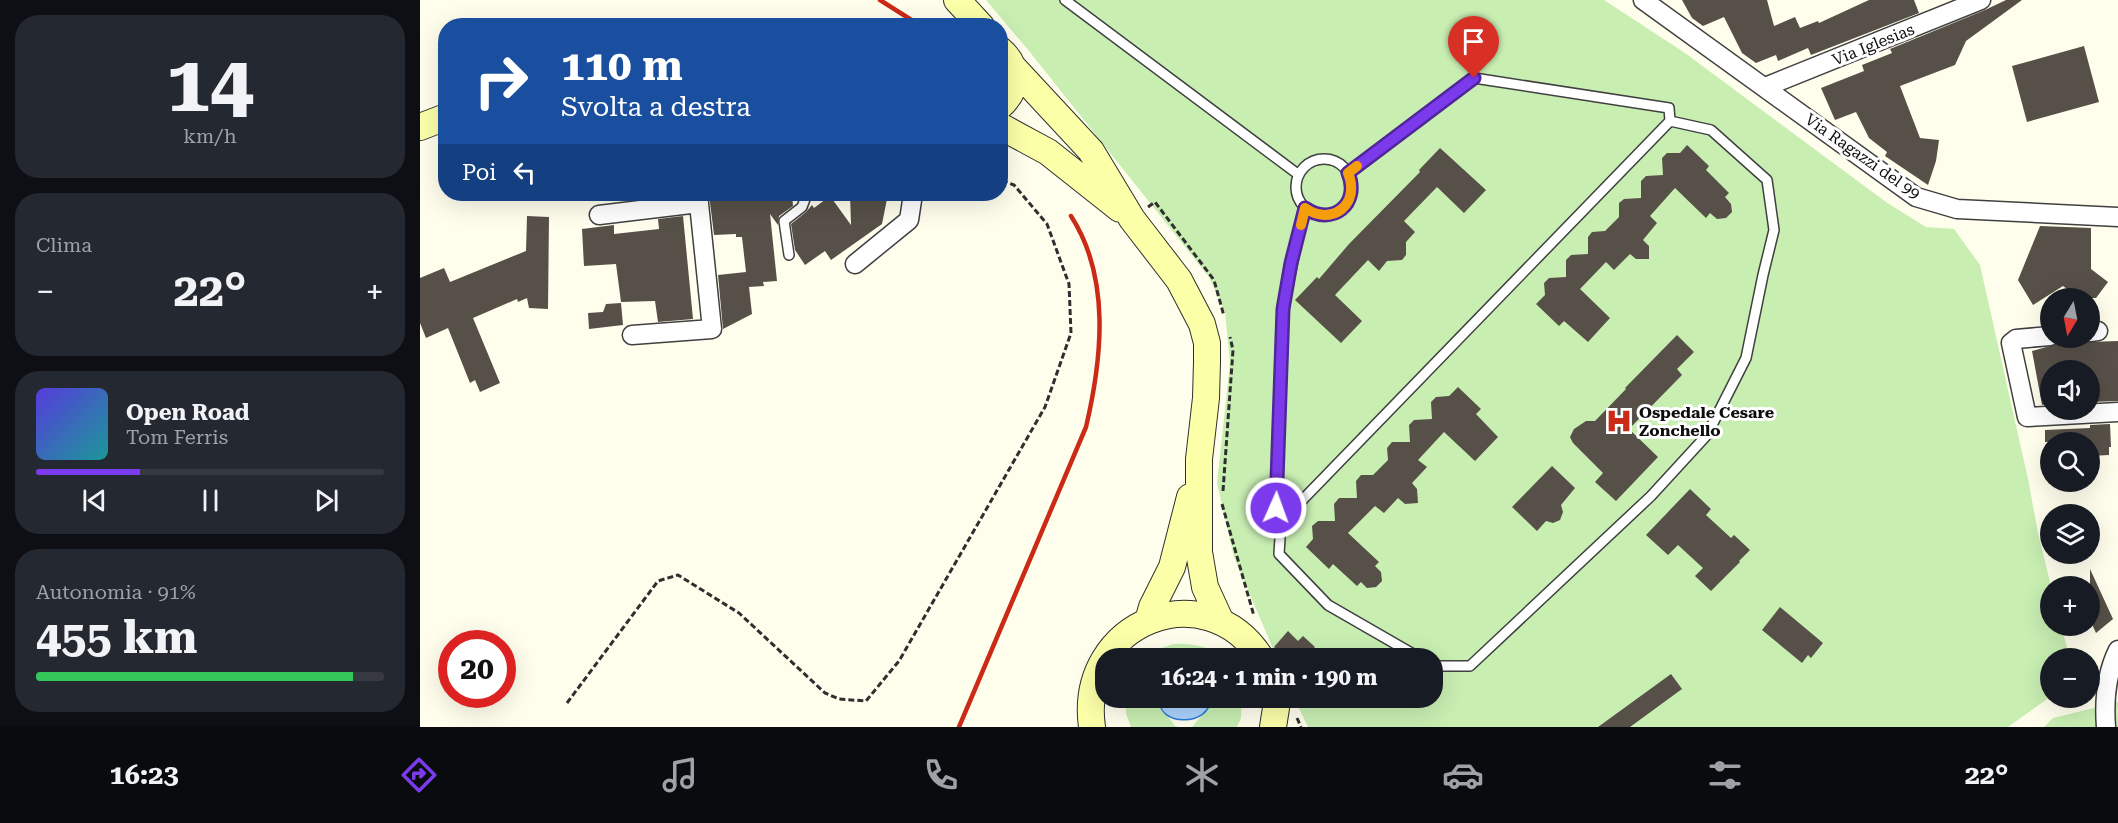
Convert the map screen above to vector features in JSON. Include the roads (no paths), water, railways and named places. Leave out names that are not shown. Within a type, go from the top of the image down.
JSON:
[{"type":"main road","points":[[1008,58],[1091,151],[1132,219],[1179,280],[1202,324],[1207,343],[1207,362],[1206,398],[1199,459],[1199,552],[1204,587],[1221,622]]},
{"type":"main road","points":[[1008,62],[1015,75],[1012,93],[1008,97]]},
{"type":"main road","points":[[420,127],[438,120]]},
{"type":"main road","points":[[1008,130],[1048,152],[1132,219]]},
{"type":"main road","points":[[1148,621],[1152,607],[1172,567],[1199,459]]},
{"type":"main road","points":[[1092,727],[1090,710],[1092,688],[1099,666],[1112,647],[1128,632],[1148,621],[1172,615],[1197,615],[1221,622],[1255,648]]},
{"type":"main road","points":[[1273,727],[1276,708]]},
{"type":"street","name":"Via Ragazzi del 99","points":[[1643,0],[1916,197],[1957,209],[2118,217]]},
{"type":"street","name":"Via Iglesias","points":[[1765,87],[1936,8],[1980,0]]},
{"type":"street","points":[[599,215],[681,201]]},
{"type":"street","points":[[632,335],[712,329],[698,201]]},
{"type":"street","points":[[855,264],[909,220],[912,201]]},
{"type":"street","points":[[2040,337],[2016,339],[2012,343],[2027,417],[2118,412]]},
{"type":"street","points":[[2106,727],[2111,697],[2113,660],[2118,650]]},
{"type":"lane","points":[[1065,0],[1299,175]]},
{"type":"lane","points":[[1281,522],[1670,121],[1669,108],[1474,78],[1348,173]]},
{"type":"lane","points":[[1443,666],[1470,666],[1651,496],[1707,435],[1746,358],[1762,274],[1774,230],[1767,180],[1711,130],[1670,121]]},
{"type":"lane","points":[[1327,159],[1335,162],[1348,173],[1352,190],[1345,206],[1330,215],[1312,213],[1305,208],[1296,192],[1296,183],[1299,175],[1310,163],[1327,159]]},
{"type":"lane","points":[[789,255],[784,221],[802,207],[804,201]]},
{"type":"lane","points":[[1305,208],[1291,263],[1283,309],[1276,508],[1281,522],[1279,554],[1328,605],[1402,648]]},
{"type":"water","points":[[1161,708],[1208,708],[1194,718],[1184,720],[1166,714]]},
{"type":"railway","points":[[880,0],[908,18]]},
{"type":"railway","points":[[959,727],[1086,427],[1092,401],[1099,347],[1098,292],[1084,240],[1071,216]]},
{"type":"place","name":"Ospedale Cesare Zonchello","points":[[1619,421]]}]
